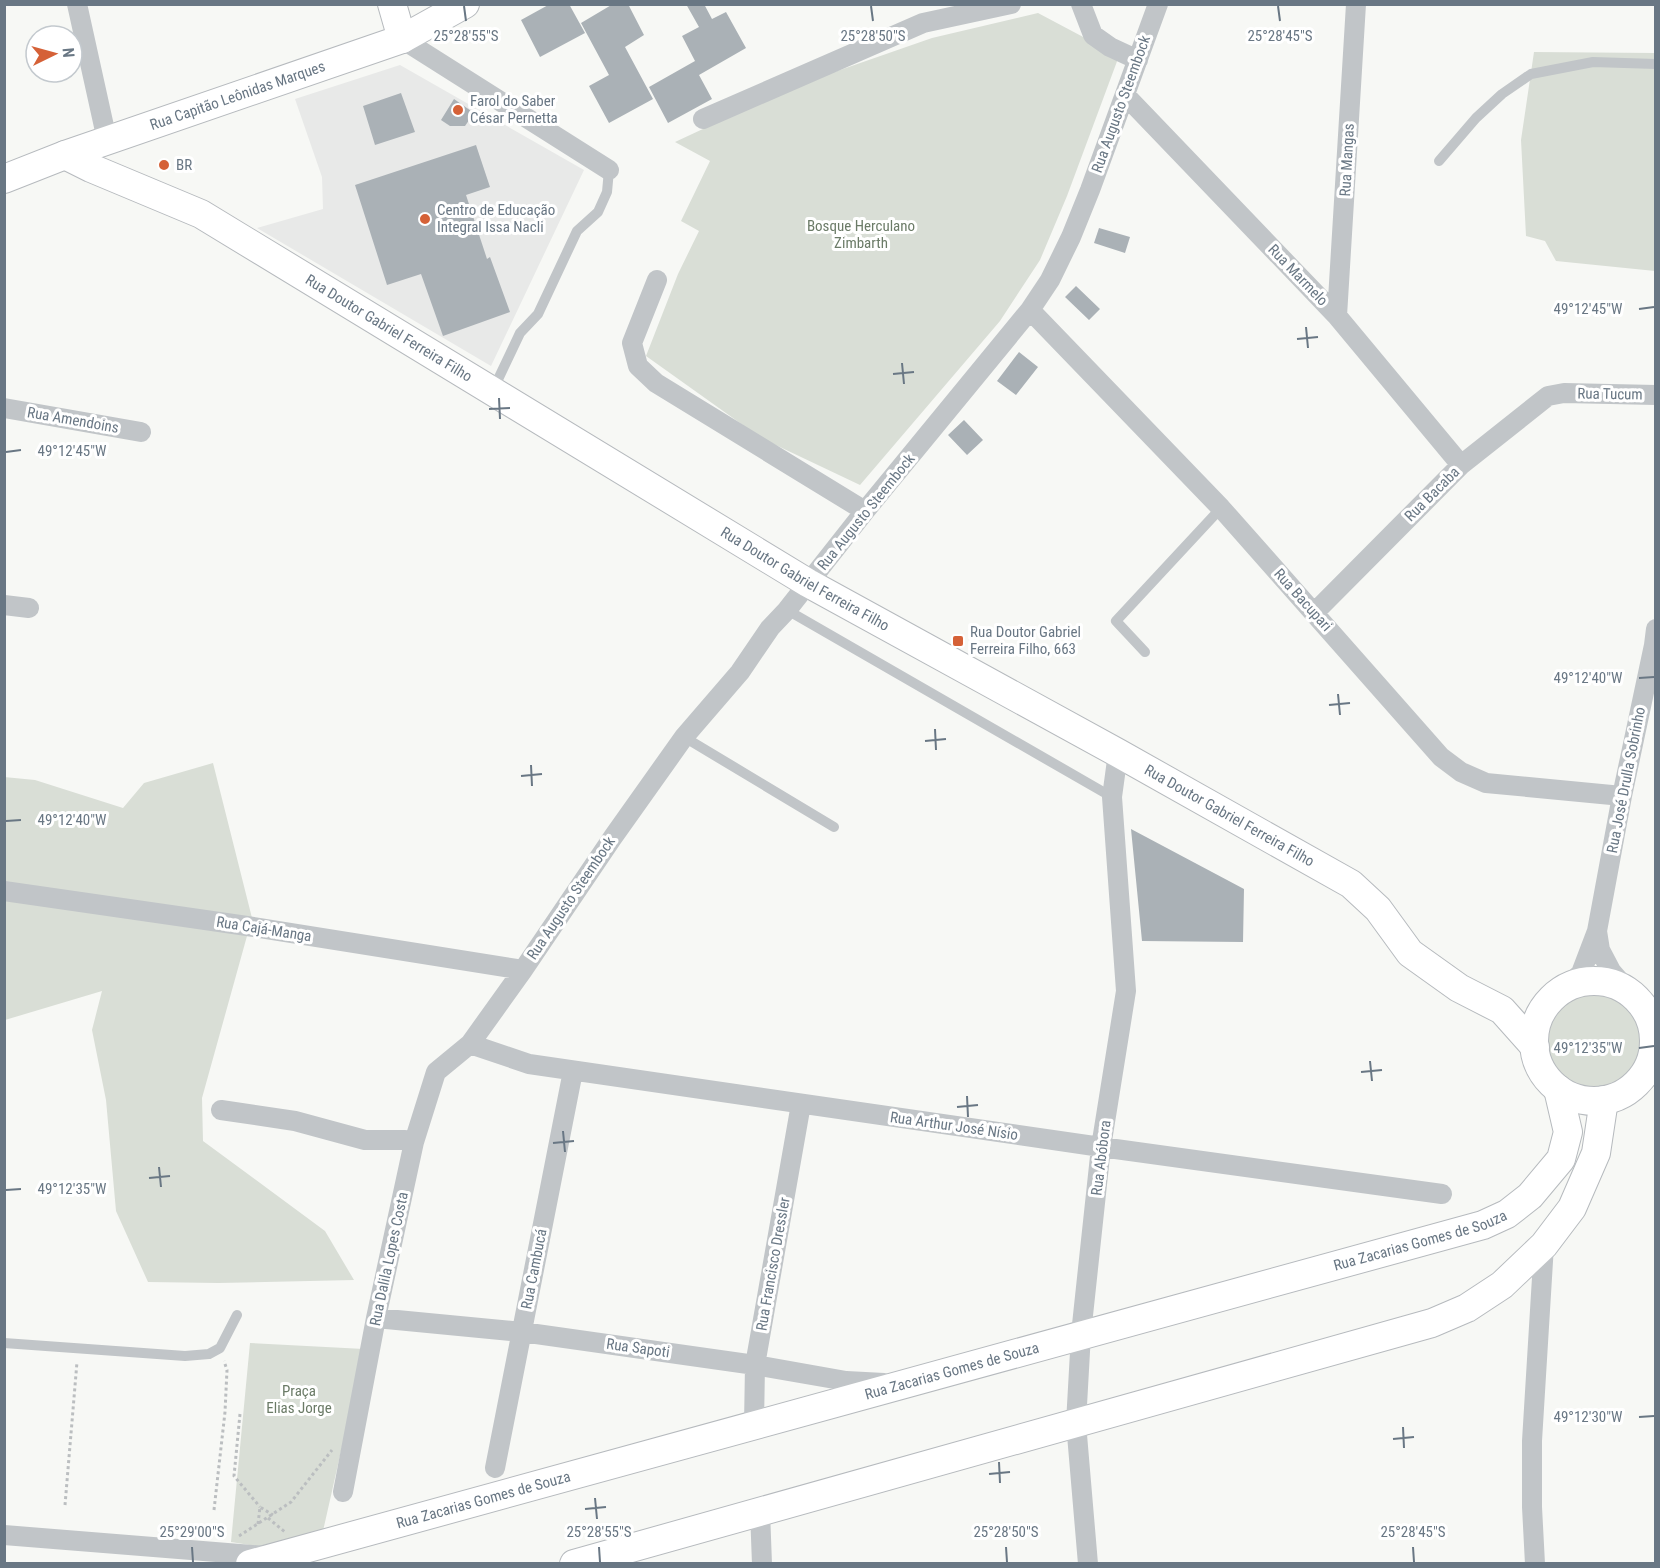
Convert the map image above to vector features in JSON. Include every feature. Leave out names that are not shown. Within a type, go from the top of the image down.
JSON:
[{"type":"main road","points":[[392,4],[402,39]]},
{"type":"main road","name":"Rua Capitão Leônidas Marques","points":[[4,180],[112,138],[402,39],[465,4]]},
{"type":"main road","points":[[112,138],[114,158],[120,171],[134,185]]},
{"type":"main road","name":"Rua Doutor Gabriel Ferreira Filho","points":[[65,155],[201,214],[808,583],[1351,884],[1378,909],[1410,953],[1459,988],[1502,1010],[1535,1047]]},
{"type":"main road","name":"Rua Doutor Gabriel Ferreira Filho","points":[[4,180],[49,176],[134,185]]},
{"type":"main road","points":[[1631,1089],[1643,1076],[1651,1060],[1654,1042],[1652,1024],[1644,1006],[1611,983],[1587,981],[1562,991],[1548,1003],[1535,1031],[1535,1047],[1542,1071],[1558,1089],[1572,1097],[1588,1101],[1604,1100],[1631,1089],[1656,1070]]},
{"type":"main road","name":"Rua Doutor Gabriel Ferreira Filho","points":[[1459,988],[1524,1001],[1562,991]]},
{"type":"main road","name":"Rua Zacarias Gomes de Souza","points":[[263,1560],[1483,1225],[1507,1214],[1530,1196],[1561,1159],[1568,1132],[1558,1089]]},
{"type":"main road","points":[[574,1563],[1432,1323],[1467,1308],[1502,1285],[1544,1245],[1572,1208],[1596,1153],[1604,1100]]},
{"type":"street","points":[[76,4],[112,138]]},
{"type":"street","points":[[703,119],[923,23],[1011,4]]},
{"type":"street","points":[[1081,4],[1093,35],[1110,47],[1137,60]]},
{"type":"street","name":"Rua Augusto Steembock","points":[[470,1044],[684,737],[740,672],[770,628],[1030,310],[1050,280],[1071,237],[1158,4]]},
{"type":"street","name":"Rua Mangas","points":[[1337,316],[1356,4]]},
{"type":"street","points":[[402,39],[609,170]]},
{"type":"street","name":"Rua Marmelo","points":[[1125,95],[1337,316],[1461,465]]},
{"type":"street","points":[[657,280],[632,343],[638,366],[656,383],[865,511]]},
{"type":"street","name":"Rua Bacupari","points":[[1030,310],[1221,508],[1441,757],[1461,772],[1486,783],[1622,796]]},
{"type":"street","name":"Rua Bacaba","points":[[1314,613],[1461,465],[1548,396],[1564,393]]},
{"type":"street","name":"Rua Tucum","points":[[1564,393],[1656,395]]},
{"type":"street","name":"Rua Amendoins","points":[[4,408],[141,432]]},
{"type":"street","points":[[4,604],[29,608]]},
{"type":"street","name":"Rua José Drulla Sobrinho","points":[[1562,991],[1581,973],[1597,931],[1622,796],[1653,660],[1656,629]]},
{"type":"street","name":"Rua Abóbora","points":[[1088,1563],[1076,1423],[1081,1335],[1101,1147],[1126,991],[1112,797],[1118,753]]},
{"type":"street","name":"Rua Cajá-Manga","points":[[4,891],[247,926],[523,970]]},
{"type":"street","name":"Rua José Drulla Sobrinho","points":[[1597,931],[1600,950],[1611,971],[1644,1006]]},
{"type":"street","name":"Rua Arthur José Nísio","points":[[470,1044],[529,1064],[573,1071],[1442,1194]]},
{"type":"street","name":"Rua Dalila Lopes Costa","points":[[343,1492],[375,1318],[414,1142],[436,1072],[470,1044]]},
{"type":"street","name":"Rua Cambucá","points":[[495,1468],[573,1071]]},
{"type":"street","name":"Rua Francisco Dressler","points":[[754,1425],[755,1365],[801,1104]]},
{"type":"street","points":[[220,1110],[295,1121],[366,1140],[414,1142]]},
{"type":"street","points":[[1535,1563],[1532,1441],[1544,1245]]},
{"type":"street","name":"Rua Sapoti","points":[[375,1318],[522,1332],[755,1365],[846,1381],[899,1384]]},
{"type":"street","points":[[760,1511],[762,1563]]},
{"type":"street","points":[[4,1535],[215,1552],[263,1560]]},
{"type":"street","points":[[164,1548],[176,1554],[178,1563]]},
{"type":"lane","points":[[1439,160],[1476,118],[1502,94],[1531,74],[1593,63],[1656,64]]},
{"type":"lane","points":[[493,390],[520,333],[538,314],[577,231],[598,212],[607,192],[609,170]]},
{"type":"lane","points":[[1145,652],[1116,621],[1221,508]]},
{"type":"lane","points":[[787,610],[1112,797]]},
{"type":"lane","points":[[684,737],[834,827]]},
{"type":"lane","points":[[4,1343],[185,1356],[209,1354],[220,1348],[237,1315]]},
{"type":"path","points":[[65,1505],[78,1348]]},
{"type":"path","points":[[214,1510],[225,1412],[227,1370],[220,1348]]},
{"type":"path","points":[[240,1414],[234,1476],[260,1507],[273,1515]]},
{"type":"path","points":[[215,1552],[291,1502],[333,1449]]},
{"type":"path","points":[[258,1524],[260,1507]]},
{"type":"shaded area","name":"Centro de Educação Integral Issa Nacli","points":[[400,65],[584,170],[491,366],[257,228],[323,209],[322,177],[295,99]]},
{"type":"green space","name":"Bosque Herculano Zimbarth","points":[[1038,13],[1119,56],[1067,196],[1040,260],[1000,321],[860,485],[761,438],[646,356],[678,274],[699,231],[681,221],[710,161],[675,142],[797,85],[932,38]]},
{"type":"green space","points":[[1534,52],[1655,53],[1655,271],[1556,261],[1545,241],[1526,236],[1521,140]]},
{"type":"green space","points":[[213,763],[252,918],[202,1098],[203,1141],[325,1231],[354,1280],[148,1282],[116,1211],[106,1100],[92,1030],[102,991],[5,1020],[4,777],[35,780],[123,808],[144,783]]},
{"type":"green space","points":[[1595,992],[1614,996],[1630,1006],[1640,1022],[1644,1041],[1640,1060],[1630,1076],[1614,1086],[1595,1090],[1576,1086],[1560,1076],[1550,1060],[1546,1041],[1550,1022],[1560,1006],[1576,996]]},
{"type":"green space","name":"Praça Elias Jorge","points":[[250,1343],[364,1349],[323,1531],[275,1549],[231,1542]]},
{"type":"building","points":[[550,4],[569,4],[585,33],[540,57],[521,20]]},
{"type":"building","points":[[613,4],[628,4],[644,35],[625,47],[653,99],[609,123],[589,86],[609,75],[581,23]]},
{"type":"building","points":[[686,4],[704,4],[712,19],[726,12],[746,48],[699,75],[712,99],[668,123],[649,87],[695,61],[682,36],[699,27]]},
{"type":"building","points":[[401,93],[415,132],[375,145],[363,106]]},
{"type":"building","name":"Farol do Saber César Pernetta","points":[[454,99],[474,113],[465,126],[450,126],[441,120]]},
{"type":"building","points":[[476,145],[490,187],[466,195],[487,259],[490,257],[510,312],[443,336],[421,274],[387,285],[355,185]]},
{"type":"building","points":[[1099,228],[1130,237],[1125,253],[1094,243]]},
{"type":"building","points":[[1076,286],[1100,309],[1089,320],[1065,297]]},
{"type":"building","points":[[1019,352],[1038,367],[1016,395],[997,381]]},
{"type":"building","points":[[964,420],[983,440],[967,455],[948,435]]},
{"type":"building","points":[[1131,829],[1244,889],[1243,942],[1142,941]]},
{"type":"place","name":"Farol do Saber César Pernetta","points":[[458,110]]},
{"type":"place","name":"BR","points":[[164,165]]},
{"type":"place","name":"Centro de Educação Integral Issa Nacli","points":[[425,219]]},
{"type":"place","name":"Rua Doutor Gabriel Ferreira Filho, 663","points":[[958,641]]}]
